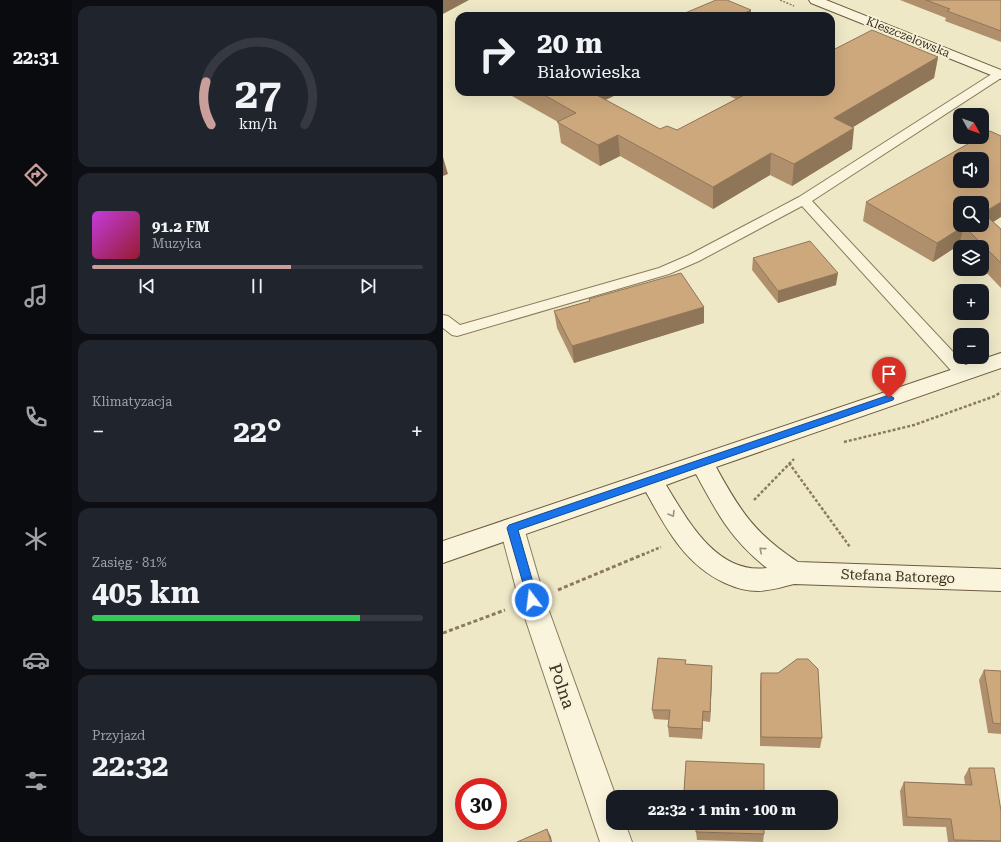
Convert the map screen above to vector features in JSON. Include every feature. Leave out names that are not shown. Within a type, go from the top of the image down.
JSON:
[{"type":"main road","name":"Kleszczelowska","points":[[815,0],[1000,74]]},
{"type":"main road","points":[[443,552],[1001,360]]},
{"type":"main road","points":[[702,463],[729,513],[743,532],[773,559],[794,573]]},
{"type":"main road","name":"Stefana Batorego","points":[[651,480],[685,536],[703,557],[723,571],[745,579],[769,580],[794,573],[1001,580]]},
{"type":"main road","name":"Polna","points":[[512,528],[532,600],[616,842]]},
{"type":"lane","points":[[443,320],[457,332],[664,271],[693,258],[804,200],[1000,74]]},
{"type":"lane","points":[[804,200],[963,373]]},
{"type":"path","points":[[789,463],[853,549]]},
{"type":"building","points":[[716,0],[727,0],[751,10],[747,12],[688,12]]},
{"type":"building","points":[[926,0],[1001,0],[1001,31],[947,11],[950,9]]},
{"type":"building","points":[[872,30],[938,57],[834,118],[854,128],[794,164],[771,153],[713,187],[618,135],[598,145],[557,122],[576,113],[546,96],[598,96],[660,129],[667,126],[677,130],[742,96],[835,96],[835,49]]},
{"type":"building","points":[[990,131],[1001,136],[1001,202],[989,209],[989,196],[953,196],[953,232],[954,232],[937,243],[866,202],[953,152],[953,188],[989,188],[989,152],[954,152],[968,144],[989,144]]},
{"type":"building","points":[[989,218],[1001,229],[1001,263],[989,251],[989,240],[978,240],[970,232],[989,232]]},
{"type":"building","points":[[810,241],[838,273],[778,291],[753,258]]},
{"type":"building","points":[[681,273],[704,307],[572,346],[554,311],[590,301],[589,299]]},
{"type":"building","points":[[658,658],[686,660],[685,664],[712,666],[710,712],[703,711],[702,729],[668,727],[670,710],[652,710]]},
{"type":"building","points":[[797,659],[808,659],[818,669],[822,738],[761,737],[761,673],[778,673]]},
{"type":"building","points":[[984,670],[1001,671],[1001,724],[993,723]]},
{"type":"building","points":[[686,761],[764,764],[764,790],[684,790]]},
{"type":"building","points":[[969,768],[994,768],[1001,811],[1001,841],[954,840],[951,819],[907,817],[904,782],[972,785]]},
{"type":"building","points":[[547,829],[551,842],[517,842]]},
{"type":"building","points":[[696,830],[764,830],[764,834],[696,832]]},
{"type":"route","points":[[532,600],[512,528],[889,398]]}]
